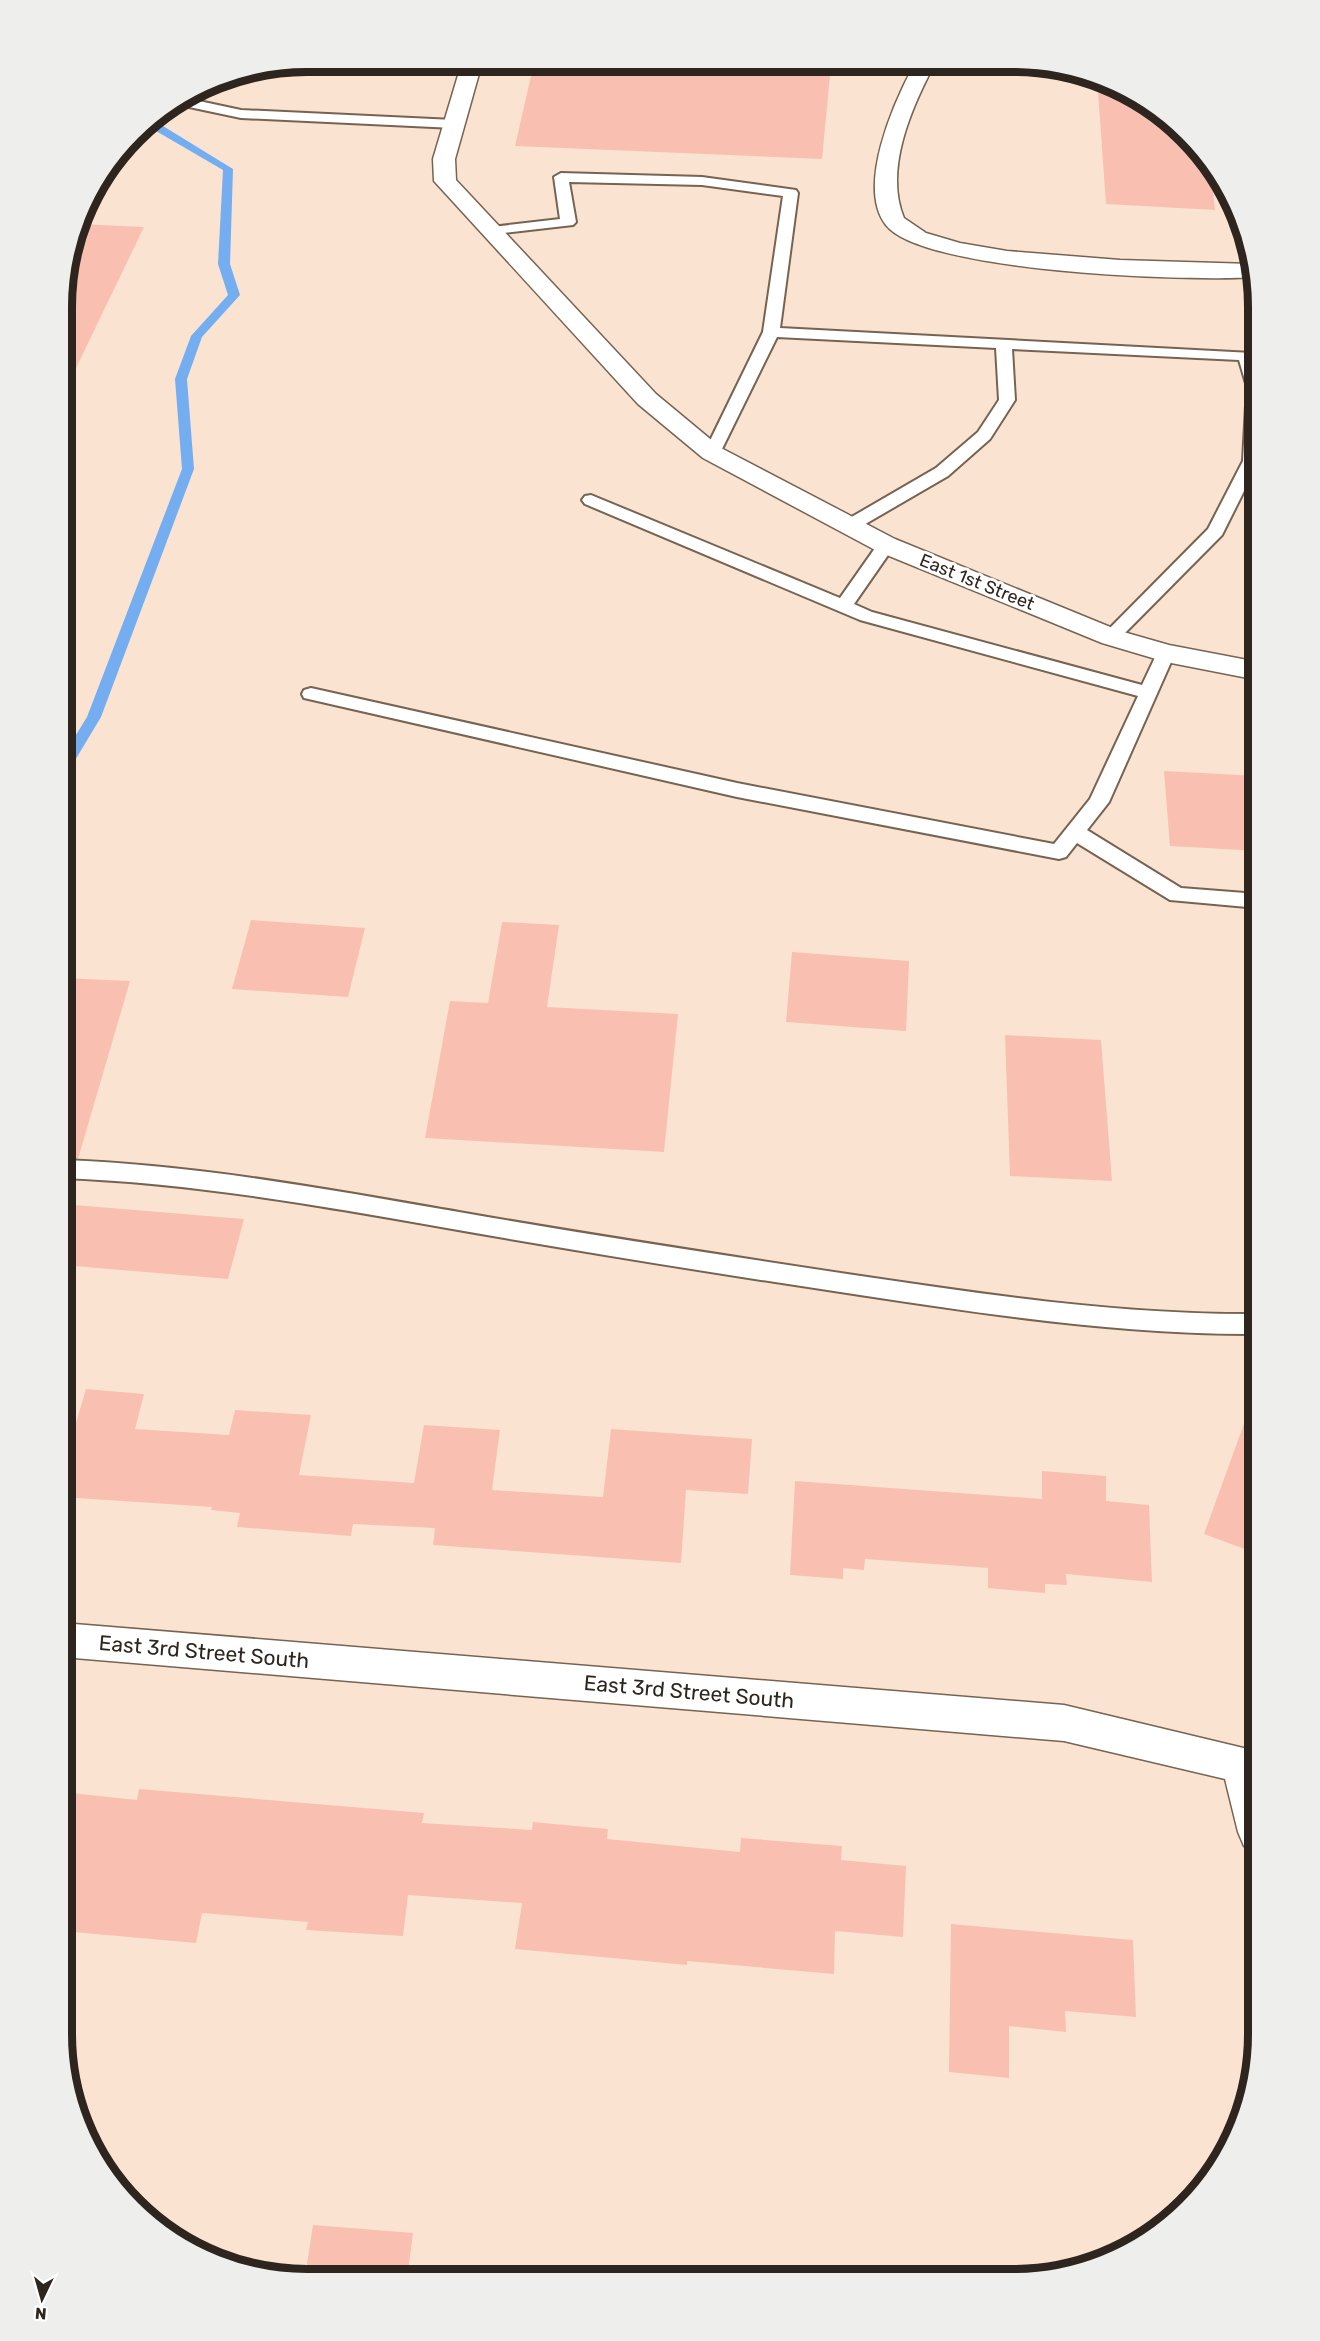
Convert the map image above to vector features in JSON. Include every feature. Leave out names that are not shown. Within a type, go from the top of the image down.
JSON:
[{"type":"street","points":[[454,124],[469,72]]},
{"type":"street","points":[[920,72],[886,168],[889,201],[895,221],[913,236],[973,254],[1021,261],[1245,270]]},
{"type":"street","name":"East 1st Street","points":[[454,124],[444,159],[445,181],[646,399],[712,453],[886,545],[1111,637],[1166,653],[1248,669]]},
{"type":"street","name":"East 3rd Street South","points":[[72,1641],[1064,1723],[1242,1764],[1248,1790]]},
{"type":"lane","points":[[191,103],[241,114],[454,124]]},
{"type":"lane","points":[[492,232],[568,222],[561,177],[702,181],[792,193],[771,332],[712,453]]},
{"type":"lane","points":[[771,332],[1246,356],[1248,363]]},
{"type":"lane","points":[[849,526],[942,472],[984,435],[1007,400],[1004,344]]},
{"type":"lane","points":[[1111,637],[1216,531],[1248,467]]},
{"type":"lane","points":[[591,500],[866,616],[1147,692]]},
{"type":"lane","points":[[843,607],[886,545]]},
{"type":"lane","points":[[311,694],[737,790],[1059,852],[1099,802],[1166,653]]},
{"type":"lane","points":[[1075,832],[1177,896],[1248,900]]},
{"type":"lane","points":[[72,1169],[118,1170],[219,1180],[614,1249],[1059,1314],[1195,1326],[1248,1324]]},
{"type":"building","points":[[532,72],[830,72],[822,159],[515,146]]},
{"type":"building","points":[[1098,88],[1117,96],[1156,121],[1190,152],[1212,184],[1215,210],[1106,204]]},
{"type":"building","points":[[87,224],[144,227],[72,376],[74,277]]},
{"type":"building","points":[[1164,771],[1248,775],[1248,850],[1170,846]]},
{"type":"building","points":[[251,920],[365,928],[348,997],[232,989]]},
{"type":"building","points":[[502,922],[559,925],[547,1007],[678,1014],[664,1152],[425,1138],[450,1001],[488,1003]]},
{"type":"building","points":[[792,952],[909,961],[906,1031],[786,1022]]},
{"type":"building","points":[[72,978],[130,981],[78,1159],[72,1159]]},
{"type":"building","points":[[1005,1035],[1101,1040],[1112,1181],[1010,1176]]},
{"type":"building","points":[[72,1205],[244,1219],[228,1279],[72,1266]]},
{"type":"building","points":[[86,1389],[144,1394],[135,1429],[229,1435],[235,1410],[311,1415],[299,1475],[414,1483],[424,1425],[500,1430],[492,1490],[603,1497],[611,1429],[752,1439],[748,1494],[686,1490],[681,1563],[433,1545],[435,1528],[353,1524],[351,1536],[237,1527],[240,1513],[211,1510],[212,1507],[72,1498],[72,1426],[75,1426]]},
{"type":"building","points":[[1248,1413],[1248,1550],[1204,1534]]},
{"type":"building","points":[[1042,1471],[1106,1476],[1106,1501],[1149,1505],[1152,1582],[1066,1574],[1067,1585],[1045,1584],[1045,1593],[988,1588],[988,1568],[865,1559],[864,1570],[843,1568],[843,1579],[790,1575],[795,1481],[1042,1499]]},
{"type":"building","points":[[139,1789],[424,1813],[422,1823],[532,1830],[533,1822],[608,1829],[607,1839],[740,1852],[741,1838],[842,1846],[841,1860],[906,1866],[903,1937],[835,1931],[834,1974],[687,1961],[687,1965],[515,1949],[522,1903],[408,1895],[403,1936],[306,1930],[308,1922],[202,1913],[196,1943],[72,1932],[72,1793],[137,1800]]},
{"type":"building","points":[[951,1924],[1133,1940],[1136,2017],[1065,2011],[1066,2032],[1009,2026],[1009,2078],[949,2072]]},
{"type":"building","points":[[313,2225],[413,2233],[408,2269],[306,2269]]},
{"type":"waterway","points":[[72,754],[94,717],[188,469],[181,379],[197,336],[234,295],[224,264],[228,169],[155,128]]}]
